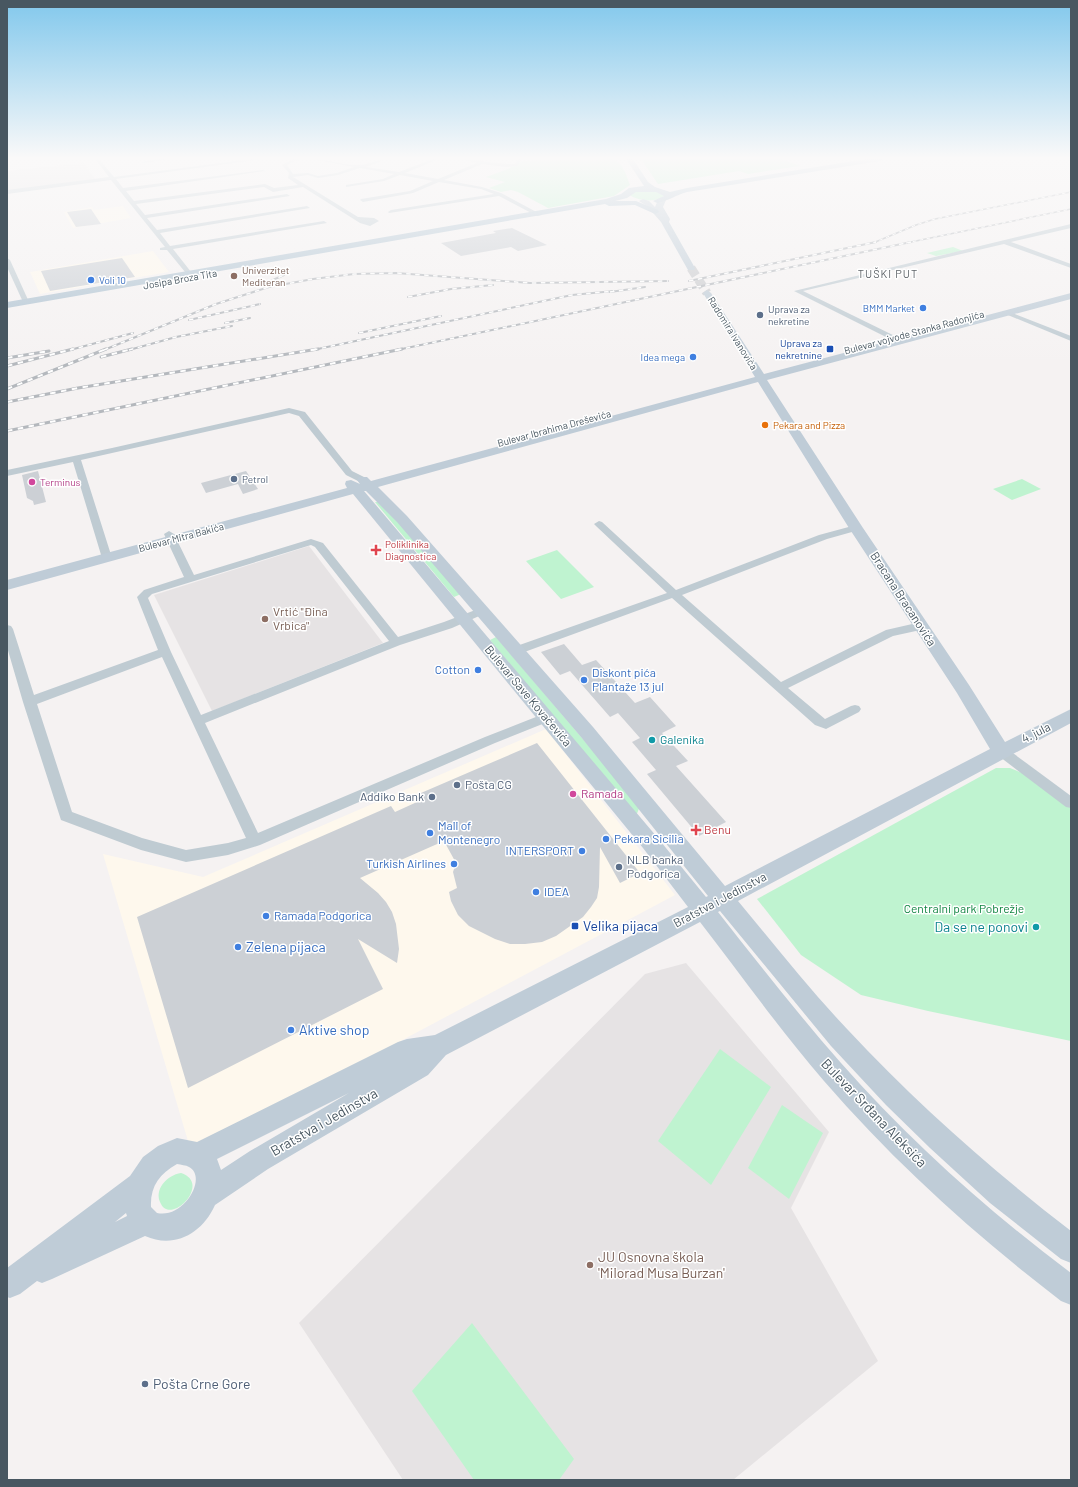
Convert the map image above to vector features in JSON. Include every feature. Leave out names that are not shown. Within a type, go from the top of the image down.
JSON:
[{"type":"main road","name":"Josipa Broza Tita","points":[[7,305],[191,275],[457,228]]},
{"type":"main road","name":"Josipa Broza Tita","points":[[7,309],[191,275]]},
{"type":"street","points":[[153,228],[191,275]]},
{"type":"street","points":[[156,232],[179,228]]},
{"type":"street","points":[[162,249],[291,228]]},
{"type":"street","points":[[669,228],[691,268]]},
{"type":"street","points":[[894,339],[797,291],[1061,228]]},
{"type":"street","points":[[1004,242],[1071,266]]},
{"type":"street","points":[[156,244],[171,257],[178,258]]},
{"type":"street","points":[[7,260],[15,285],[26,302]]},
{"type":"street","name":"Bulevar vojvode Stanka Radonjića","points":[[760,376],[1071,290]]},
{"type":"street","name":"Radomira Ivanovića","points":[[707,293],[760,376]]},
{"type":"street","name":"Bulevar vojvode Stanka Radonjića","points":[[894,339],[1071,296]]},
{"type":"street","points":[[1005,312],[1071,339]]},
{"type":"street","name":"Bulevar Ibrahima Dreševića","points":[[358,483],[760,376]]},
{"type":"street","name":"Bracana Bracanovića","points":[[760,376],[856,528],[1001,751],[1071,803]]},
{"type":"street","points":[[7,473],[289,410],[302,414],[358,483]]},
{"type":"street","points":[[76,458],[107,555]]},
{"type":"street","name":"Bulevar Mitra Bakića","points":[[7,585],[358,483]]},
{"type":"street","name":"Bulevar Save Kovačevića","points":[[358,483],[402,519],[515,651],[587,732],[723,899]]},
{"type":"street","name":"Bulevar Save Kovačevića","points":[[358,483],[463,618],[704,909]]},
{"type":"street","points":[[599,524],[674,594],[818,722],[826,724],[855,709]]},
{"type":"street","points":[[515,651],[674,594],[823,537],[856,528]]},
{"type":"street","points":[[171,537],[190,578]]},
{"type":"street","points":[[255,841],[165,652],[142,597],[148,592],[190,578],[311,542],[319,545],[396,642]]},
{"type":"street","name":"Bulevar Mitra Bakića","points":[[7,578],[107,555]]},
{"type":"street","points":[[199,721],[396,642],[482,611]]},
{"type":"street","points":[[780,687],[890,633],[921,626]]},
{"type":"street","points":[[7,629],[66,816],[141,844],[186,856],[228,850],[255,841],[490,740],[546,718]]},
{"type":"street","points":[[29,702],[165,652]]},
{"type":"street","name":"4. jula","points":[[1001,751],[1071,715]]},
{"type":"street","name":"Bratstva i Jedinstva","points":[[207,1194],[259,1160],[419,1066],[443,1044],[704,909],[763,876],[880,816],[1001,751]]},
{"type":"street","points":[[723,899],[840,1038],[895,1096],[939,1139],[1000,1193],[1071,1249]]},
{"type":"street","name":"Bulevar Srđana Aleksića","points":[[704,909],[817,1054],[856,1098],[917,1160],[977,1215],[1071,1291]]},
{"type":"street","name":"Bratstva i Jedinstva","points":[[198,1154],[407,1051],[443,1044]]},
{"type":"street","points":[[183,1151],[198,1154],[205,1161],[209,1170],[210,1182],[207,1194],[200,1207],[191,1217],[179,1225],[166,1229],[154,1228],[145,1222],[138,1212],[137,1200],[139,1186],[146,1174],[155,1163],[166,1155],[183,1151]]},
{"type":"street","points":[[8,1285],[139,1186]]},
{"type":"street","points":[[8,1285],[145,1222]]},
{"type":"shaded area","points":[[153,251],[169,272],[40,294],[30,272]]},
{"type":"shaded area","name":"Vrtić \"Đina Vrbica\"","points":[[309,546],[383,643],[212,711],[154,595]]},
{"type":"shaded area","points":[[546,729],[675,895],[205,1145],[188,1141],[103,854],[203,877]]},
{"type":"shaded area","name":"JU Osnovna škola 'Milorad Musa Burzan'","points":[[686,963],[829,1132],[791,1208],[878,1361],[733,1480],[403,1480],[299,1323],[645,974]]},
{"type":"green space","points":[[953,247],[963,251],[936,256],[927,253]]},
{"type":"green space","points":[[1022,479],[1041,489],[1012,500],[993,489]]},
{"type":"green space","points":[[375,502],[378,502],[395,517],[461,594],[454,597]]},
{"type":"green space","points":[[557,550],[594,587],[561,599],[526,561]]},
{"type":"green space","points":[[496,637],[640,806],[636,816],[490,640]]},
{"type":"green space","name":"Centralni park Pobrežje","points":[[996,768],[1010,768],[1030,776],[1071,806],[1071,1041],[928,1011],[861,995],[801,955],[757,899]]},
{"type":"green space","points":[[720,1049],[771,1087],[711,1185],[658,1141]]},
{"type":"green space","points":[[782,1105],[823,1133],[789,1199],[748,1168]]},
{"type":"green space","points":[[181,1173],[189,1178],[192,1185],[191,1193],[187,1200],[180,1206],[173,1209],[166,1209],[161,1204],[159,1199],[160,1189],[166,1180],[176,1174]]},
{"type":"green space","points":[[472,1323],[574,1459],[559,1480],[474,1480],[412,1391]]},
{"type":"building","points":[[513,228],[547,245],[518,251],[511,247],[461,256],[441,243],[496,233],[493,231]]},
{"type":"building","points":[[122,258],[135,277],[50,291],[41,271]]},
{"type":"building","name":"Terminus","points":[[38,471],[46,502],[34,505],[33,501],[27,498],[22,475]]},
{"type":"building","name":"Petrol","points":[[246,471],[258,489],[243,494],[238,484],[206,493],[201,483]]},
{"type":"building","name":"Galenika","points":[[564,644],[582,665],[596,660],[635,703],[650,697],[676,726],[662,733],[688,761],[676,766],[726,822],[699,836],[647,774],[656,770],[632,742],[640,738],[618,713],[610,717],[570,671],[560,675],[541,652]]},
{"type":"building","name":"Ramada Podgorica","points":[[537,743],[640,873],[620,883],[600,847],[599,887],[597,898],[591,907],[583,917],[556,936],[542,942],[525,944],[510,944],[495,939],[469,926],[458,915],[451,901],[449,892],[457,888],[453,872],[456,863],[444,841],[360,878],[386,902],[392,912],[396,924],[399,949],[397,963],[358,939],[383,989],[188,1088],[137,917],[391,806],[395,812],[417,802],[414,796]]},
{"type":"tunnel","points":[[691,268],[707,293]]},
{"type":"railway","points":[[875,242],[908,228]]},
{"type":"railway","points":[[906,243],[977,228]]},
{"type":"railway","points":[[689,281],[875,242]]},
{"type":"railway","points":[[397,350],[911,242]]},
{"type":"railway","points":[[104,350],[216,304],[269,287],[313,279],[354,274],[396,273],[530,283],[668,281]]},
{"type":"railway","points":[[262,285],[284,275]]},
{"type":"railway","points":[[408,297],[451,289],[493,285]]},
{"type":"railway","points":[[610,292],[645,287]]},
{"type":"railway","points":[[317,349],[572,295],[614,291]]},
{"type":"railway","points":[[189,320],[260,304]]},
{"type":"railway","points":[[359,333],[441,316]]},
{"type":"railway","points":[[225,323],[250,318]]},
{"type":"railway","points":[[129,350],[176,337],[232,326]]},
{"type":"railway","points":[[70,350],[133,333]]},
{"type":"railway","points":[[7,366],[73,349]]},
{"type":"railway","points":[[7,389],[106,349]]},
{"type":"railway","points":[[101,357],[132,349]]},
{"type":"railway","points":[[7,402],[78,388],[317,349]]},
{"type":"railway","points":[[7,431],[402,349]]},
{"type":"railway","points":[[7,358],[49,351]]},
{"type":"place","name":"Univerzitet Mediteran","points":[[234,276]]},
{"type":"place","name":"Voli 10","points":[[91,280]]},
{"type":"place","name":"BMM Market","points":[[923,308]]},
{"type":"place","name":"Uprava za nekretine","points":[[760,315]]},
{"type":"place","name":"Uprava za nekretnine","points":[[830,349]]},
{"type":"place","name":"Idea mega","points":[[693,357]]},
{"type":"place","name":"Pekara and Pizza","points":[[765,425]]},
{"type":"place","name":"Petrol","points":[[234,479]]},
{"type":"place","name":"Terminus","points":[[32,482]]},
{"type":"place","name":"Poliklinika Diagnostica","points":[[376,550]]},
{"type":"place","name":"Vrtić \"Đina Vrbica\"","points":[[265,619]]},
{"type":"place","name":"Cotton","points":[[478,670]]},
{"type":"place","name":"Diskont pića Plantaže 13 jul","points":[[584,680]]},
{"type":"place","name":"Galenika","points":[[652,740]]},
{"type":"place","name":"Pošta CG","points":[[457,785]]},
{"type":"place","name":"Ramada","points":[[573,794]]},
{"type":"place","name":"Addiko Bank","points":[[432,797]]},
{"type":"place","name":"Benu","points":[[696,830]]},
{"type":"place","name":"Mall of Montenegro","points":[[430,833]]},
{"type":"place","name":"Pekara Sicilia","points":[[606,839]]},
{"type":"place","name":"INTERSPORT","points":[[582,851]]},
{"type":"place","name":"Turkish Airlines","points":[[454,864]]},
{"type":"place","name":"NLB banka Podgorica","points":[[619,867]]},
{"type":"place","name":"IDEA","points":[[536,892]]},
{"type":"place","name":"Ramada Podgorica","points":[[266,916]]},
{"type":"place","name":"Velika pijaca","points":[[575,926]]},
{"type":"place","name":"Da se ne ponovi","points":[[1036,927]]},
{"type":"place","name":"Zelena pijaca","points":[[238,947]]},
{"type":"place","name":"Aktive shop","points":[[291,1030]]},
{"type":"place","name":"JU Osnovna škola 'Milorad Musa Burzan'","points":[[590,1265]]},
{"type":"place","name":"Pošta Crne Gore","points":[[145,1384]]},
{"type":"district","name":"TUŠKI PUT","points":[[888,274]]}]
